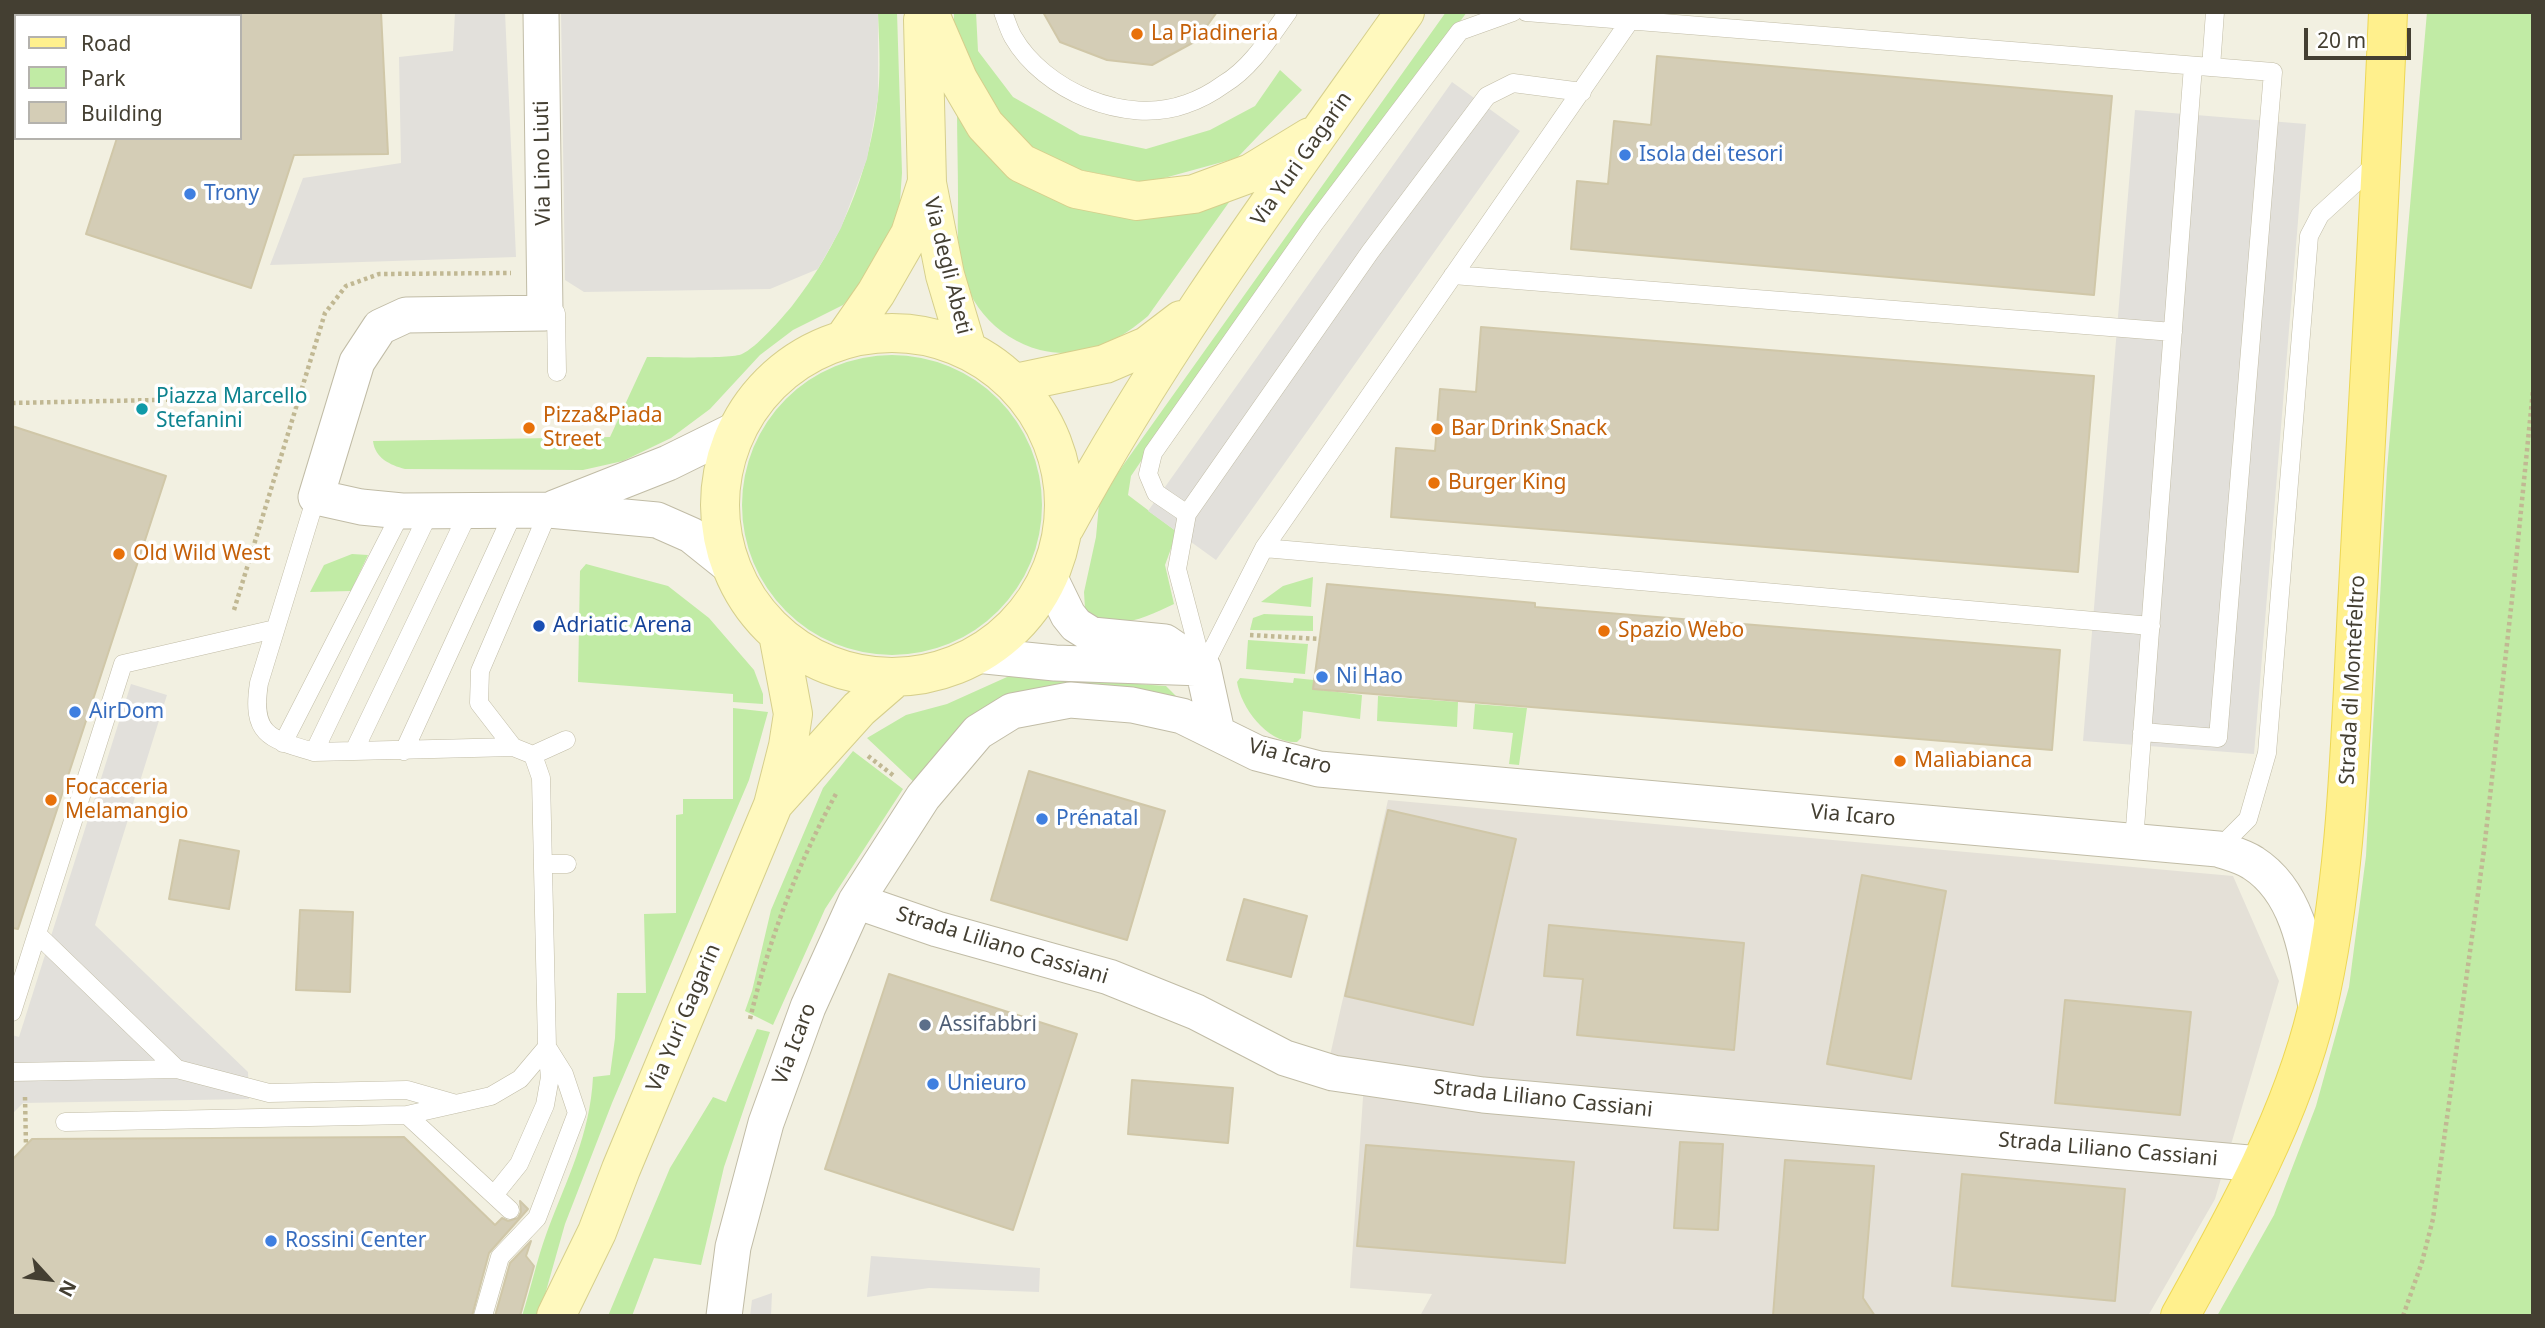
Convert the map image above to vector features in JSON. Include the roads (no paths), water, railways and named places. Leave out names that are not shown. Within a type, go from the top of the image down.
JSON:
[{"type":"main road","name":"Via degli Abeti","points":[[923,12],[927,183],[945,275],[967,349]]},
{"type":"main road","points":[[929,12],[958,79],[985,125],[1021,163],[1076,189],[1137,201],[1194,194],[1251,173],[1321,130]]},
{"type":"main road","name":"Via Yuri Gagarin","points":[[1062,531],[1062,477],[1046,427],[1015,383],[967,349],[927,335],[886,332],[844,339],[800,359],[764,389],[737,429],[722,474],[720,521],[731,567],[750,603],[778,634],[813,659],[853,673],[896,677],[937,671],[976,655],[1006,634],[1022,616],[1049,576],[1062,531],[1103,457],[1200,306],[1405,12]]},
{"type":"main road","name":"Strada di Montefeltro","points":[[2180,1316],[2260,1164],[2297,1076],[2317,1010],[2342,863],[2388,12]]},
{"type":"main road","name":"Via degli Abeti","points":[[844,339],[876,293],[910,234],[927,183]]},
{"type":"main road","name":"Via Yuri Gagarin","points":[[1015,383],[1105,364],[1147,346],[1200,306]]},
{"type":"main road","name":"Via Yuri Gagarin","points":[[556,1316],[597,1232],[773,805],[788,747],[793,714],[778,634]]},
{"type":"main road","name":"Via Yuri Gagarin","points":[[773,805],[859,709],[896,677]]},
{"type":"main road","name":"Via Yuri Gagarin","points":[[581,1316],[597,1232]]},
{"type":"street","name":"Via Lino Liuti","points":[[541,12],[550,313]]},
{"type":"street","points":[[550,313],[406,316],[380,327],[357,362],[316,497],[361,508],[416,511],[532,509],[657,520],[691,535],[731,567]]},
{"type":"street","points":[[532,509],[668,463],[737,429]]},
{"type":"street","points":[[1049,576],[1068,615],[1076,625],[1092,635],[1165,642],[1203,668],[1217,732]]},
{"type":"street","points":[[976,655],[1055,663],[1203,668]]},
{"type":"street","name":"Via Icaro","points":[[724,1316],[733,1247],[766,1123],[808,1007],[856,901],[923,797],[978,732],[1013,711],[1070,700],[1132,705],[1182,716],[1257,753],[1319,769],[2218,849],[2253,863],[2280,889],[2303,937],[2317,1010]]},
{"type":"street","name":"Strada Liliano Cassiani","points":[[856,901],[937,929],[1109,978],[1196,1012],[1285,1058],[1333,1073],[1483,1095],[2260,1164]]},
{"type":"lane","points":[[1003,12],[1013,37],[1037,67],[1066,90],[1103,105],[1144,111],[1185,105],[1226,83],[1261,50],[1288,12]]},
{"type":"lane","points":[[1187,514],[1156,493],[1147,474],[1153,453],[1314,224],[1460,31],[1513,12]]},
{"type":"lane","points":[[1526,12],[1634,16],[2273,72],[2218,738],[2142,732]]},
{"type":"lane","points":[[2134,841],[2173,332],[2202,66],[2215,12]]},
{"type":"lane","points":[[1203,668],[1264,548],[1634,16]]},
{"type":"lane","points":[[1203,668],[1177,569],[1187,514],[1370,253],[1487,96],[1513,83],[1582,92]]},
{"type":"lane","points":[[2218,849],[2248,819],[2267,753],[2309,236],[2320,215],[2382,159]]},
{"type":"lane","points":[[1453,275],[2173,332]]},
{"type":"lane","points":[[550,313],[558,372]]},
{"type":"lane","points":[[316,497],[259,683],[255,709],[264,731],[283,743],[314,752],[513,747],[533,755],[566,740]]},
{"type":"lane","points":[[513,747],[479,703],[480,671],[532,509]]},
{"type":"lane","points":[[404,751],[532,509]]},
{"type":"lane","points":[[283,743],[416,511]]},
{"type":"lane","points":[[314,752],[416,511]]},
{"type":"lane","points":[[354,751],[469,511]]},
{"type":"lane","points":[[1264,548],[2151,626]]},
{"type":"lane","points":[[12,1012],[122,664],[275,629]]},
{"type":"lane","points":[[495,1195],[519,1164],[545,1104],[550,1077],[541,778],[533,755]]},
{"type":"lane","points":[[543,864],[567,864]]},
{"type":"lane","points":[[37,934],[177,1069]]},
{"type":"lane","points":[[65,1122],[407,1115],[491,1096],[520,1079],[547,1047]]},
{"type":"lane","points":[[483,1316],[500,1257],[537,1218],[577,1113],[564,1074],[547,1047]]},
{"type":"lane","points":[[12,1072],[177,1069],[268,1093],[407,1090],[456,1104]]},
{"type":"lane","points":[[407,1115],[510,1210]]},
{"type":"place","name":"La Piadineria","points":[[1137,34]]},
{"type":"place","name":"Isola dei tesori","points":[[1625,155]]},
{"type":"place","name":"Trony","points":[[190,194]]},
{"type":"place","name":"Piazza Marcello Stefanini","points":[[142,409]]},
{"type":"place","name":"Pizza&Piada Street","points":[[529,428]]},
{"type":"place","name":"Bar Drink Snack","points":[[1437,429]]},
{"type":"place","name":"Burger King","points":[[1434,483]]},
{"type":"place","name":"Old Wild West","points":[[119,554]]},
{"type":"place","name":"Adriatic Arena","points":[[539,626]]},
{"type":"place","name":"Spazio Webo","points":[[1604,631]]},
{"type":"place","name":"Ni Hao","points":[[1322,677]]},
{"type":"place","name":"AirDom","points":[[75,712]]},
{"type":"place","name":"Malìabianca","points":[[1900,761]]},
{"type":"place","name":"Focacceria Melamangio","points":[[51,800]]},
{"type":"place","name":"Prénatal","points":[[1042,819]]},
{"type":"place","name":"Assifabbri","points":[[925,1025]]},
{"type":"place","name":"Unieuro","points":[[933,1084]]},
{"type":"place","name":"Rossini Center","points":[[271,1241]]}]
